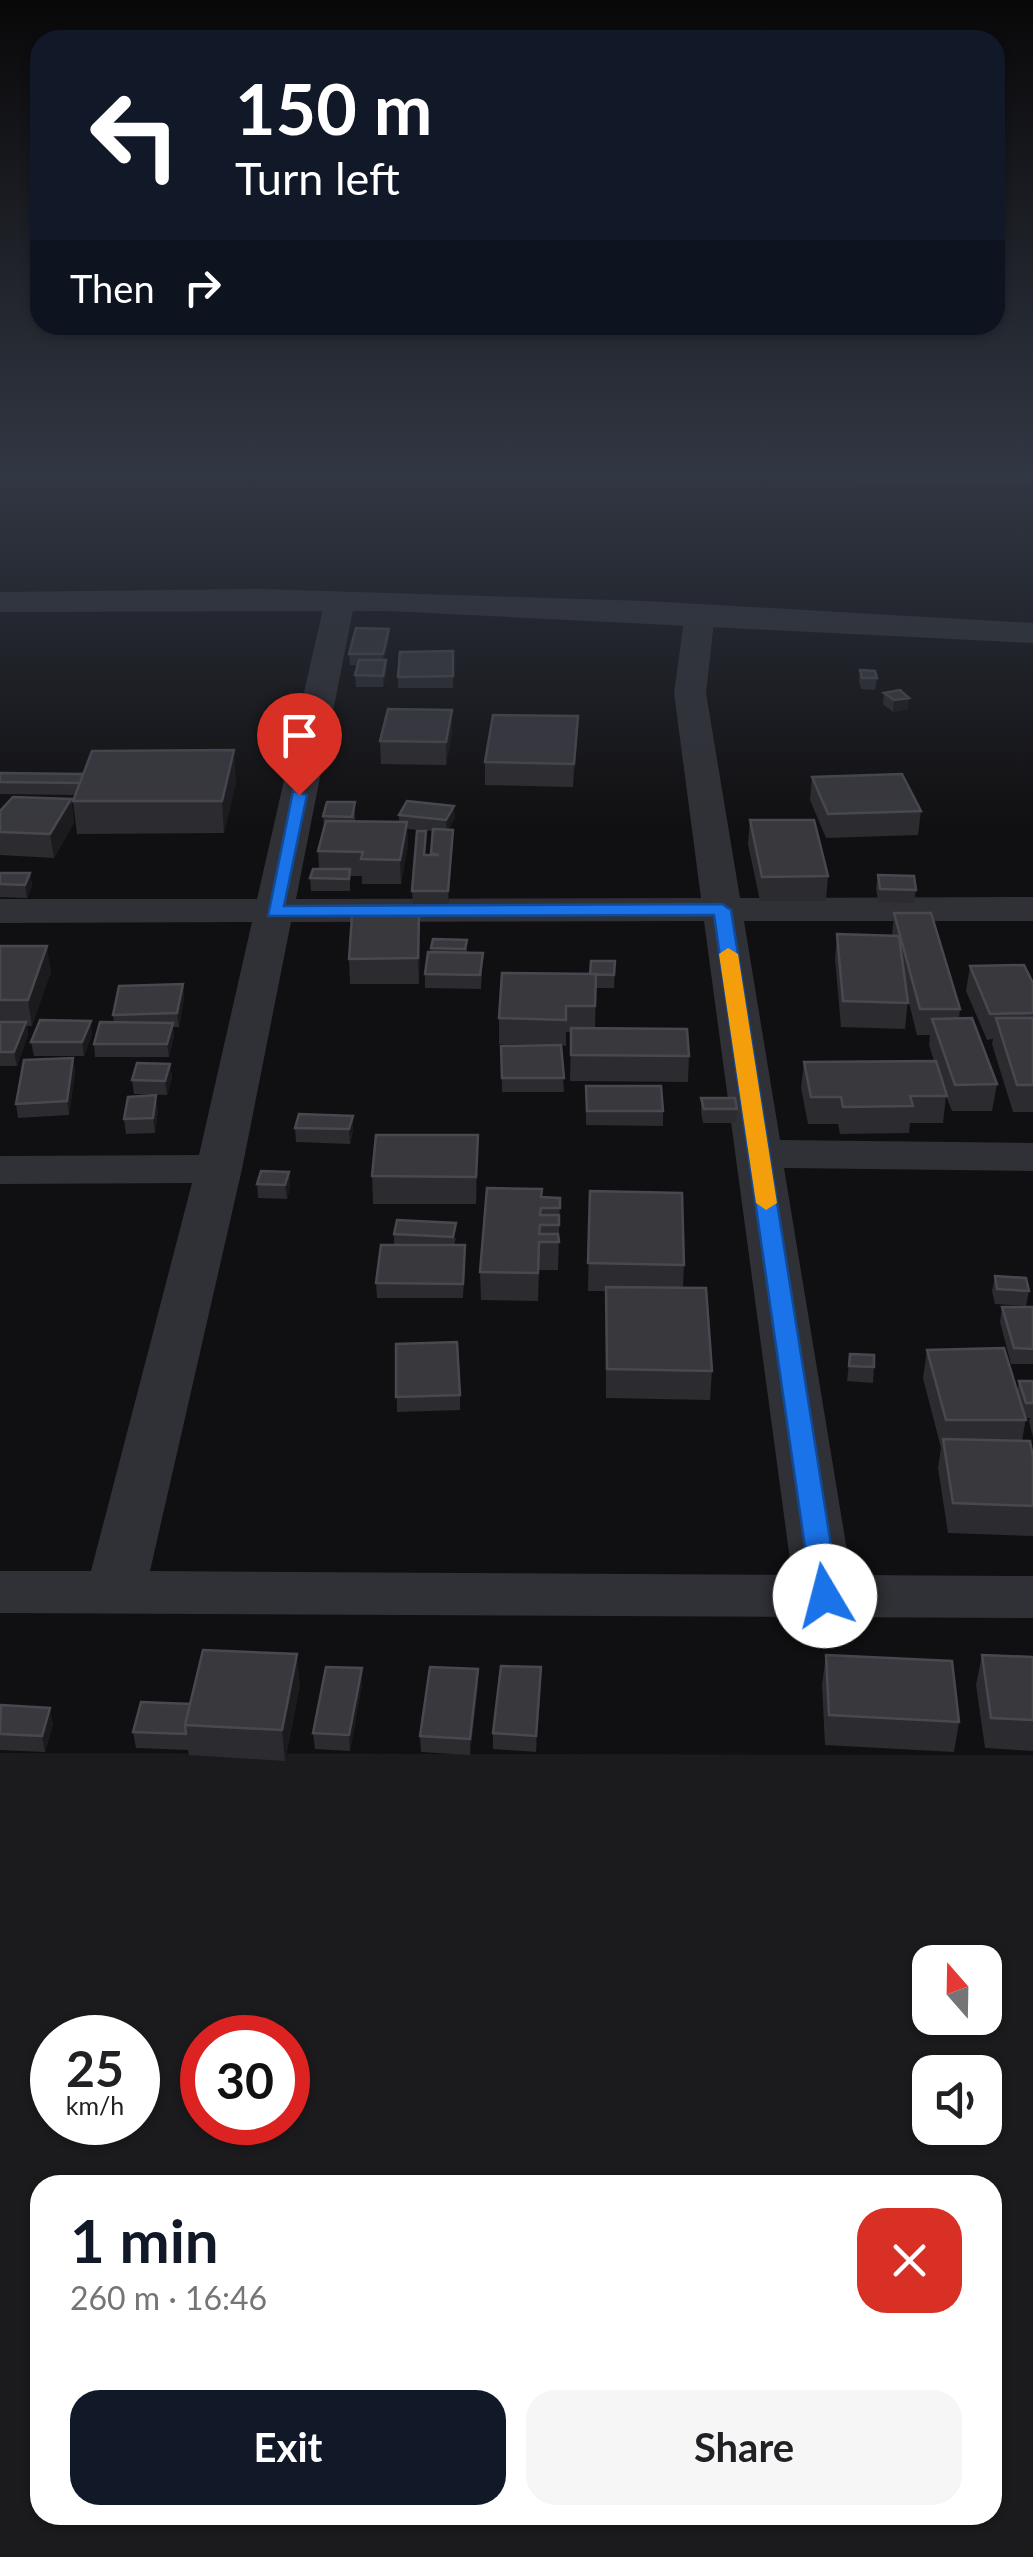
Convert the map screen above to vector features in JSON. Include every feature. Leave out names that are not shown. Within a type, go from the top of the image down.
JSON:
[{"type":"street","points":[[0,602],[172,597],[340,600],[700,613],[1033,633]]},
{"type":"street","points":[[115,1593],[219,1170],[340,600]]},
{"type":"street","points":[[700,613],[690,694],[825,1596]]},
{"type":"street","points":[[0,911],[1033,909]]},
{"type":"street","points":[[759,1154],[1033,1158]]},
{"type":"street","points":[[0,1170],[219,1170]]},
{"type":"street","points":[[0,1592],[1033,1597]]},
{"type":"shaded area","points":[[0,1753],[1033,1755],[1033,2557],[0,2557]]},
{"type":"building","points":[[356,628],[389,629],[383,654],[349,654]]},
{"type":"building","points":[[453,651],[453,676],[398,677],[400,652]]},
{"type":"building","points":[[359,660],[386,660],[383,676],[355,675]]},
{"type":"building","points":[[860,670],[875,671],[877,678],[862,678]]},
{"type":"building","points":[[900,690],[909,698],[894,700],[884,693]]},
{"type":"building","points":[[388,709],[452,710],[446,742],[380,741]]},
{"type":"building","points":[[493,715],[578,716],[574,764],[485,762]]},
{"type":"building","points":[[234,750],[222,801],[73,801],[92,751]]},
{"type":"building","points":[[0,773],[83,774],[80,783],[0,782]]},
{"type":"building","points":[[902,774],[921,811],[828,814],[812,777]]},
{"type":"building","points":[[13,797],[71,799],[50,834],[0,832],[0,811]]},
{"type":"building","points":[[407,801],[454,806],[446,820],[399,815]]},
{"type":"building","points":[[327,802],[355,802],[352,817],[323,816]]},
{"type":"building","points":[[750,820],[814,820],[828,876],[762,877]]},
{"type":"building","points":[[326,821],[407,822],[400,860],[361,859],[363,852],[318,851]]},
{"type":"building","points":[[433,829],[453,830],[448,891],[412,891],[417,831],[426,831],[424,855],[439,855],[431,853]]},
{"type":"building","points":[[313,869],[350,869],[349,879],[310,878]]},
{"type":"building","points":[[0,873],[30,873],[25,885],[0,884]]},
{"type":"building","points":[[878,875],[914,876],[916,890],[880,889]]},
{"type":"building","points":[[894,913],[931,913],[960,1009],[920,1009]]},
{"type":"building","points":[[419,915],[418,958],[349,959],[352,916]]},
{"type":"building","points":[[837,934],[899,936],[908,1003],[843,1001]]},
{"type":"building","points":[[433,939],[467,940],[465,949],[431,948]]},
{"type":"building","points":[[0,946],[47,946],[28,1000],[0,1000]]},
{"type":"building","points":[[428,952],[483,953],[480,975],[425,974]]},
{"type":"building","points":[[591,961],[615,961],[614,975],[590,974]]},
{"type":"building","points":[[1024,965],[1033,983],[1033,1013],[990,1014],[970,966]]},
{"type":"building","points":[[502,973],[596,974],[595,1006],[566,1006],[566,1020],[499,1018]]},
{"type":"building","points":[[183,984],[177,1013],[113,1015],[119,986]]},
{"type":"building","points":[[972,1018],[997,1084],[955,1085],[932,1019]]},
{"type":"building","points":[[996,1018],[1033,1018],[1033,1085],[1017,1085]]},
{"type":"building","points":[[40,1020],[91,1021],[82,1042],[31,1042]]},
{"type":"building","points":[[0,1022],[26,1022],[14,1052],[0,1052]]},
{"type":"building","points":[[100,1022],[173,1023],[167,1044],[94,1044]]},
{"type":"building","points":[[571,1028],[687,1029],[689,1056],[571,1055]]},
{"type":"building","points":[[561,1045],[564,1078],[502,1078],[501,1046]]},
{"type":"building","points":[[73,1058],[67,1101],[16,1104],[24,1060]]},
{"type":"building","points":[[936,1061],[947,1096],[910,1096],[913,1106],[843,1107],[841,1097],[811,1097],[804,1062]]},
{"type":"building","points":[[137,1063],[170,1064],[165,1081],[132,1080]]},
{"type":"building","points":[[586,1086],[661,1086],[663,1111],[587,1111]]},
{"type":"building","points":[[156,1095],[153,1118],[124,1119],[128,1097]]},
{"type":"building","points":[[701,1098],[735,1098],[737,1109],[704,1109]]},
{"type":"building","points":[[299,1114],[353,1116],[349,1129],[295,1128]]},
{"type":"building","points":[[376,1135],[478,1135],[476,1177],[372,1176]]},
{"type":"building","points":[[261,1171],[289,1172],[285,1185],[257,1184]]},
{"type":"building","points":[[487,1188],[542,1189],[541,1197],[560,1198],[560,1208],[541,1208],[540,1215],[559,1215],[559,1225],[540,1225],[539,1234],[558,1234],[559,1242],[539,1242],[538,1273],[480,1272]]},
{"type":"building","points":[[590,1191],[682,1193],[684,1265],[588,1263]]},
{"type":"building","points":[[397,1220],[456,1223],[453,1237],[394,1234]]},
{"type":"building","points":[[381,1245],[465,1245],[463,1284],[376,1283]]},
{"type":"building","points":[[995,1276],[1026,1278],[1029,1291],[997,1289]]},
{"type":"building","points":[[606,1287],[706,1288],[712,1371],[607,1369]]},
{"type":"building","points":[[1002,1307],[1033,1307],[1033,1349],[1014,1348]]},
{"type":"building","points":[[457,1342],[460,1395],[396,1397],[396,1344]]},
{"type":"building","points":[[1004,1348],[1026,1420],[946,1420],[927,1350]]},
{"type":"building","points":[[850,1354],[874,1355],[874,1367],[849,1366]]},
{"type":"building","points":[[1019,1381],[1033,1381],[1033,1403],[1026,1403]]},
{"type":"building","points":[[943,1439],[1030,1441],[1033,1506],[953,1503]]},
{"type":"building","points":[[203,1650],[297,1654],[282,1730],[185,1725]]},
{"type":"building","points":[[826,1655],[952,1661],[959,1722],[829,1715]]},
{"type":"building","points":[[982,1655],[1033,1657],[1033,1720],[991,1718]]},
{"type":"building","points":[[501,1666],[541,1667],[536,1736],[493,1733]]},
{"type":"building","points":[[326,1667],[362,1668],[349,1735],[313,1733]]},
{"type":"building","points":[[430,1667],[478,1669],[470,1739],[420,1736]]},
{"type":"building","points":[[141,1702],[190,1704],[186,1734],[133,1732]]},
{"type":"building","points":[[1,1705],[50,1708],[42,1736],[0,1734]]},
{"type":"slow traffic","points":[[728,954],[766,1203]]},
{"type":"route","points":[[299,795],[274,912],[722,910],[825,1596]]}]
